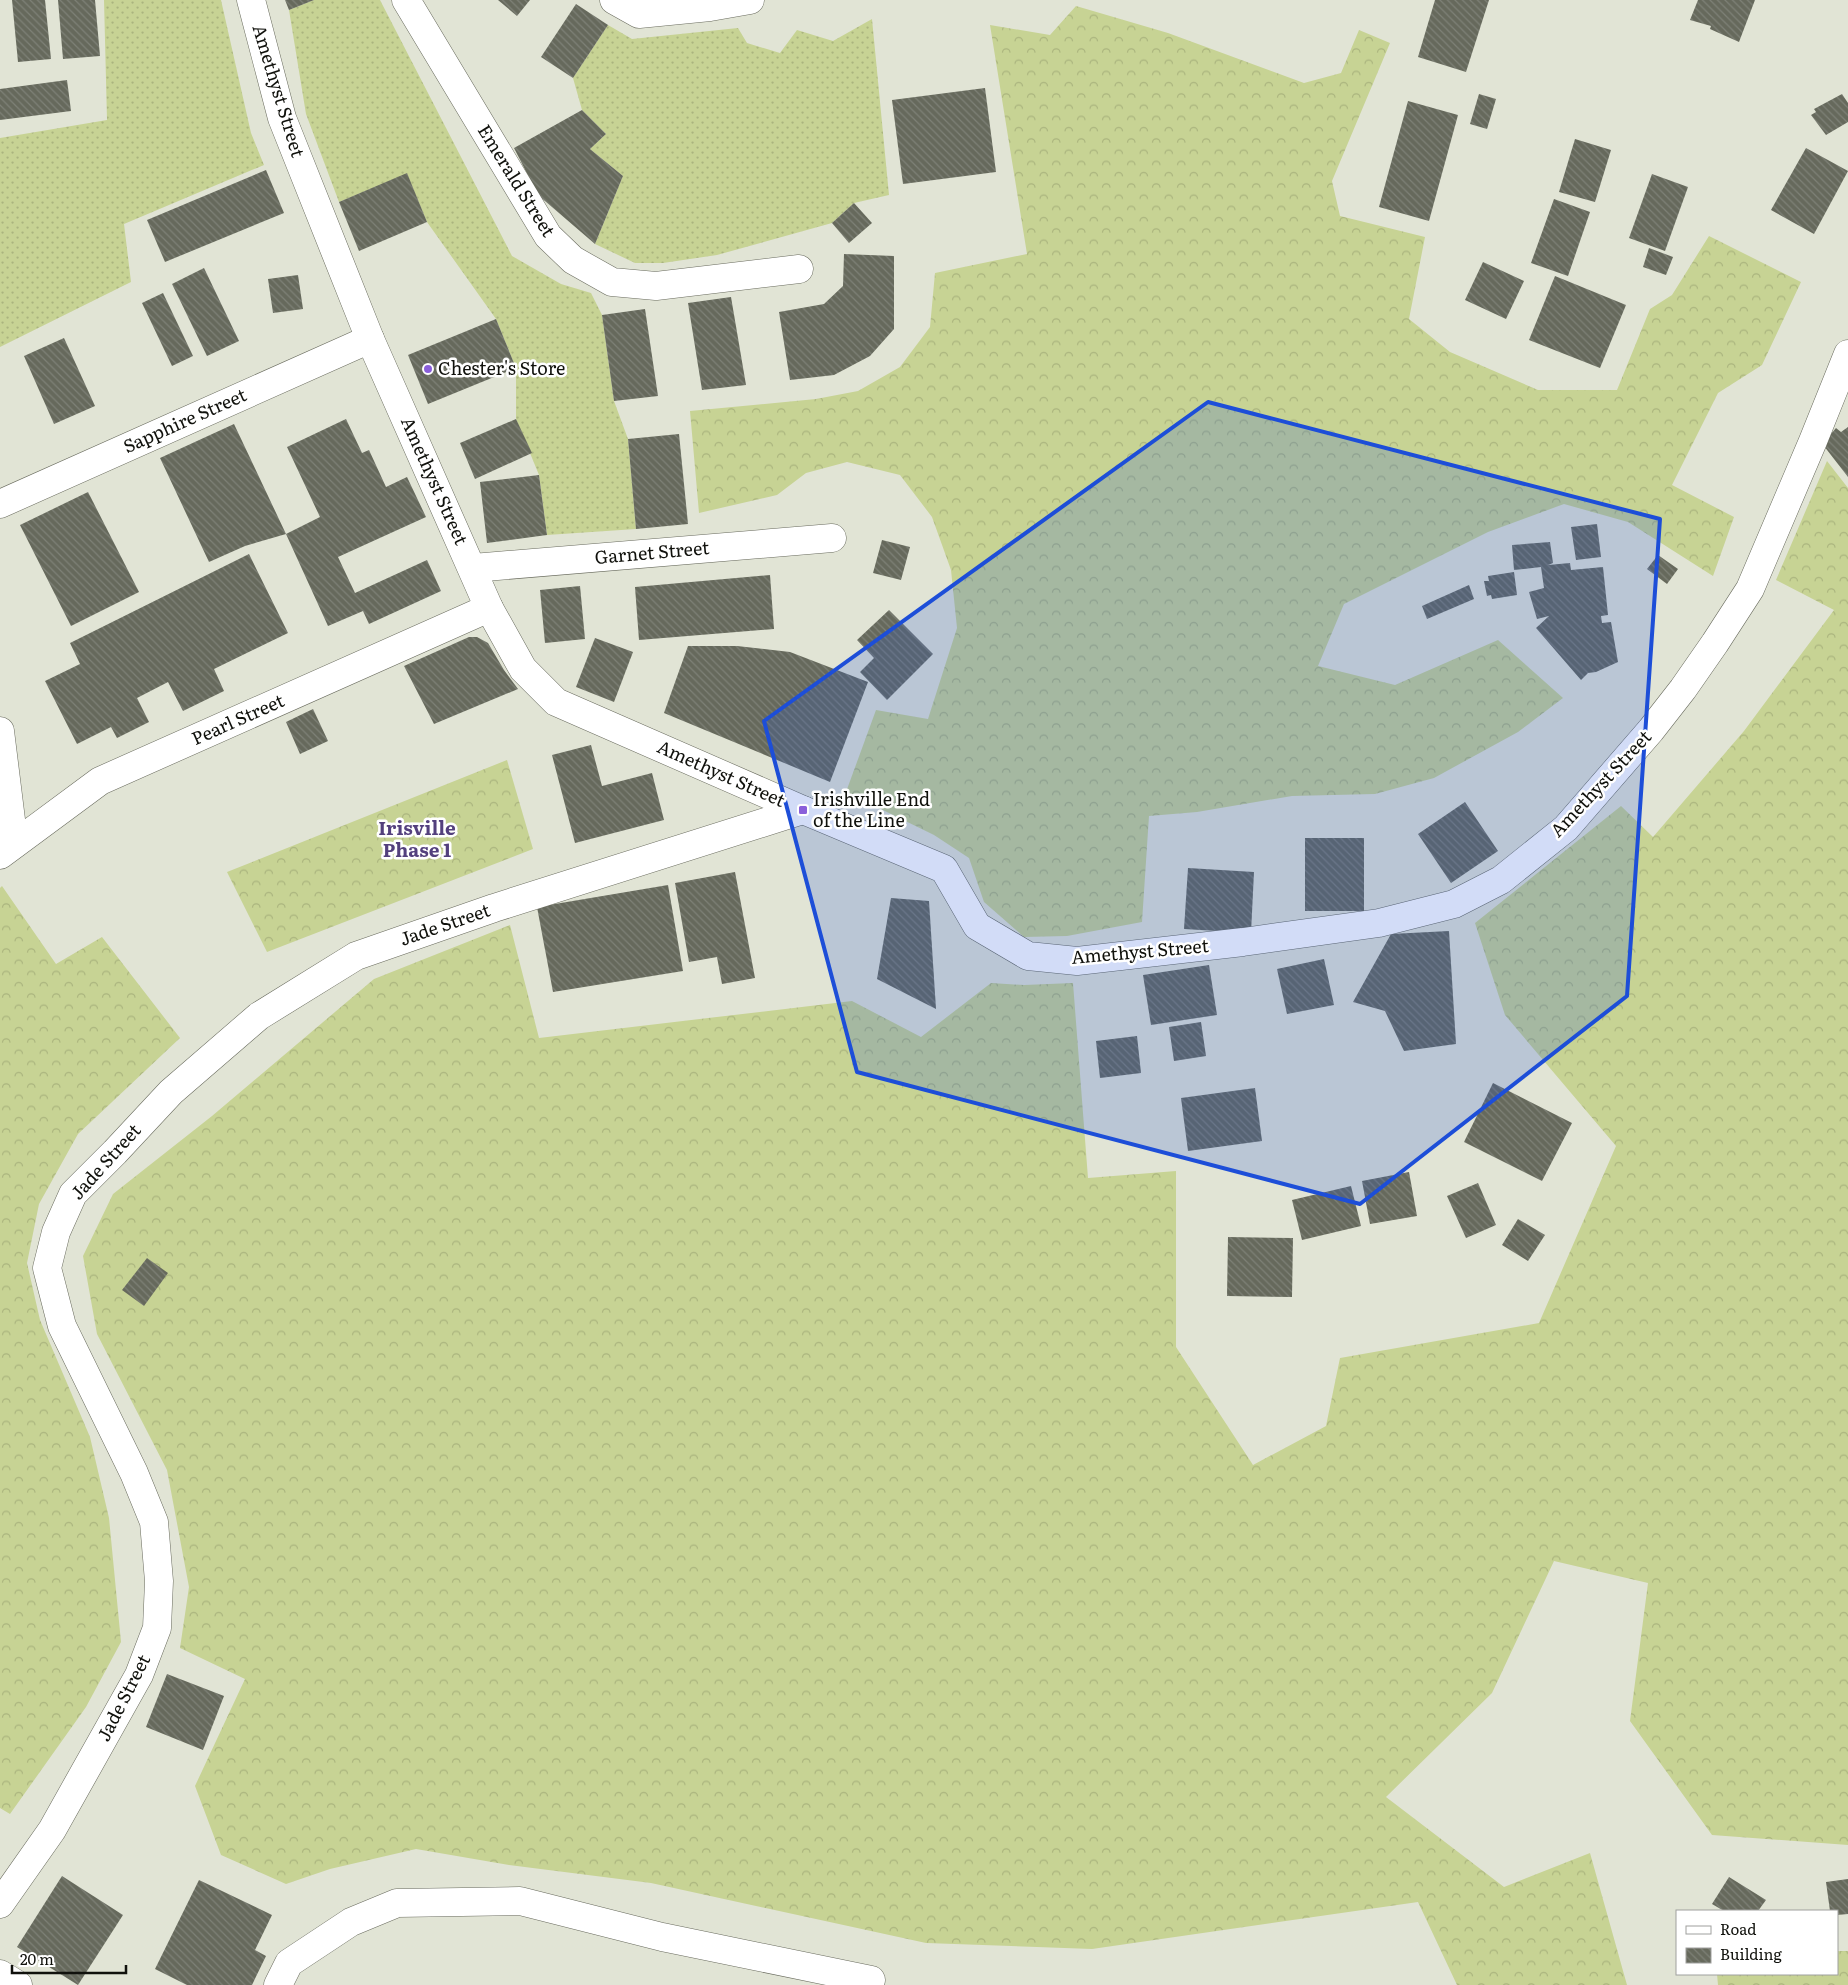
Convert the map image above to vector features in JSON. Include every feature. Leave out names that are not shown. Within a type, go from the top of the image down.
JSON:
[{"type":"street","name":"Amethyst Street","points":[[251,0],[282,118],[370,339],[490,608],[523,669],[556,702],[803,810],[944,869],[977,926],[1028,956],[1077,961],[1243,942],[1379,923],[1454,904],[1500,880],[1566,828],[1684,689],[1750,589],[1848,354]]},
{"type":"street","name":"Emerald Street","points":[[406,0],[548,236],[573,260],[612,282],[656,286],[799,269]]},
{"type":"street","points":[[614,0],[639,14],[710,7],[750,0]]},
{"type":"street","name":"Sapphire Street","points":[[0,504],[370,339]]},
{"type":"street","name":"Garnet Street","points":[[473,568],[832,538]]},
{"type":"street","name":"Pearl Street","points":[[7,849],[100,781],[490,608]]},
{"type":"street","points":[[0,731],[7,849]]},
{"type":"street","name":"Jade Street","points":[[0,1904],[52,1830],[139,1675],[157,1628],[159,1581],[154,1522],[134,1473],[62,1326],[47,1268],[56,1232],[73,1194],[171,1092],[259,1016],[356,956],[494,908],[803,810]]},
{"type":"street","points":[[278,1985],[289,1963],[351,1922],[397,1903],[520,1901],[662,1936],[871,1980]]},
{"type":"street","points":[[0,1974],[18,1985]]},
{"type":"highlighted area","points":[[1208,402],[1660,519],[1627,996],[1360,1204],[857,1072],[764,721]]},
{"type":"green space","points":[[104,0],[221,0],[251,133],[264,165],[124,224],[131,282],[0,347],[0,138],[107,120]]},
{"type":"green space","points":[[314,0],[380,0],[512,256],[561,284],[591,293],[602,315],[614,401],[628,439],[636,529],[547,535],[539,475],[516,419],[516,368],[496,319],[427,222],[407,174],[339,202],[306,114],[289,10]]},
{"type":"green space","points":[[1076,6],[1168,33],[1304,83],[1341,73],[1359,30],[1390,43],[1332,181],[1340,216],[1425,237],[1409,319],[1450,352],[1538,390],[1617,390],[1650,309],[1672,295],[1709,236],[1801,282],[1762,365],[1718,393],[1672,485],[1734,517],[1713,576],[1628,522],[1564,504],[1488,532],[1344,604],[1318,666],[1395,685],[1498,640],[1563,698],[1518,732],[1434,778],[1375,794],[1292,796],[1197,812],[1149,816],[1142,922],[1067,936],[1024,937],[984,902],[969,858],[934,835],[846,792],[876,710],[928,719],[957,628],[951,570],[932,517],[900,475],[847,462],[806,473],[777,495],[699,513],[690,411],[816,399],[858,391],[900,367],[930,327],[935,273],[1027,254],[990,25],[1050,35]]},
{"type":"green space","points":[[872,19],[889,195],[854,203],[832,223],[717,255],[663,263],[635,263],[595,244],[623,176],[590,149],[606,134],[582,110],[573,78],[608,25],[632,39],[738,28],[747,43],[780,53],[797,30],[833,41]]},
{"type":"green space","points":[[1827,461],[1848,488],[1848,1845],[1712,1835],[1630,1721],[1648,1583],[1554,1561],[1492,1693],[1386,1797],[1504,1887],[1590,1853],[1627,1985],[1457,1985],[1418,1902],[1092,1949],[926,1943],[651,1883],[509,1865],[416,1849],[330,1869],[286,1884],[221,1855],[195,1786],[245,1679],[180,1648],[189,1587],[167,1470],[97,1334],[83,1256],[113,1194],[212,1116],[374,979],[510,925],[539,1038],[852,1001],[921,1037],[991,983],[1024,985],[1073,983],[1088,1178],[1176,1171],[1176,1347],[1253,1465],[1326,1426],[1340,1358],[1539,1323],[1616,1146],[1505,1015],[1475,923],[1621,806],[1653,837],[1744,731],[1834,610],[1776,580]]},
{"type":"green space","points":[[507,760],[533,849],[267,952],[227,872]]},
{"type":"green space","points":[[2,886],[56,964],[102,937],[180,1038],[78,1134],[39,1204],[27,1263],[40,1320],[90,1437],[109,1518],[121,1642],[86,1707],[10,1814],[0,1808],[0,888]]},
{"type":"green space","points":[[1838,1951],[1848,1951],[1848,1985],[1718,1985],[1717,1975],[1838,1975]]},
{"type":"building","points":[[12,0],[45,0],[51,59],[18,62]]},
{"type":"building","points":[[58,0],[95,0],[100,56],[63,59]]},
{"type":"building","points":[[285,0],[314,0],[289,10]]},
{"type":"building","points":[[498,0],[530,0],[517,16]]},
{"type":"building","points":[[1435,0],[1489,0],[1466,72],[1418,57]]},
{"type":"building","points":[[1698,0],[1755,0],[1739,42],[1710,29],[1711,26],[1690,20]]},
{"type":"building","points":[[576,4],[608,25],[573,78],[541,57]]},
{"type":"building","points":[[67,80],[71,111],[0,120],[0,89]]},
{"type":"building","points":[[985,88],[996,172],[903,184],[892,100]]},
{"type":"building","points":[[1479,94],[1496,99],[1487,129],[1470,124]]},
{"type":"building","points":[[1842,94],[1848,103],[1848,122],[1826,135],[1811,115],[1816,112],[1814,109]]},
{"type":"building","points":[[1408,101],[1458,115],[1429,221],[1379,207]]},
{"type":"building","points":[[582,110],[606,134],[590,149],[623,176],[595,244],[538,195],[514,148]]},
{"type":"building","points":[[1575,139],[1611,150],[1595,202],[1559,192]]},
{"type":"building","points":[[1806,148],[1848,171],[1814,234],[1771,210]]},
{"type":"building","points":[[266,170],[284,213],[165,262],[147,220]]},
{"type":"building","points":[[407,173],[427,222],[359,251],[339,202]]},
{"type":"building","points":[[1652,174],[1688,187],[1665,251],[1629,238]]},
{"type":"building","points":[[1554,199],[1590,212],[1568,276],[1531,263]]},
{"type":"building","points":[[854,203],[872,223],[849,243],[832,223]]},
{"type":"building","points":[[1649,248],[1673,257],[1666,275],[1643,267]]},
{"type":"building","points":[[844,254],[894,256],[894,329],[870,356],[834,375],[790,380],[779,312],[824,304],[843,286]]},
{"type":"building","points":[[1483,262],[1524,281],[1506,319],[1465,300]]},
{"type":"building","points":[[204,268],[239,341],[207,356],[172,284]]},
{"type":"building","points":[[298,275],[303,309],[273,313],[268,279]]},
{"type":"building","points":[[1555,276],[1626,305],[1600,368],[1529,340]]},
{"type":"building","points":[[163,293],[193,356],[172,366],[142,303]]},
{"type":"building","points":[[731,297],[746,385],[702,390],[688,303]]},
{"type":"building","points":[[645,309],[658,396],[614,401],[602,315]]},
{"type":"building","points":[[496,319],[516,368],[428,404],[408,355]]},
{"type":"building","points":[[64,338],[95,406],[54,424],[24,356]]},
{"type":"building","points":[[346,419],[362,453],[369,450],[386,487],[407,477],[426,517],[338,557],[355,593],[427,560],[441,591],[369,624],[363,611],[328,626],[286,534],[320,517],[287,447]]},
{"type":"building","points":[[516,419],[532,453],[475,479],[460,443]]},
{"type":"building","points":[[234,424],[286,534],[245,546],[209,562],[160,458]]},
{"type":"building","points":[[1848,427],[1848,477],[1817,437],[1824,442],[1836,428],[1841,432]]},
{"type":"building","points":[[679,434],[688,524],[636,529],[628,439]]},
{"type":"building","points":[[539,475],[547,535],[487,543],[480,482]]},
{"type":"building","points":[[88,492],[139,592],[71,626],[20,525]]},
{"type":"building","points":[[1597,524],[1601,557],[1576,560],[1571,527]]},
{"type":"building","points":[[882,540],[910,547],[901,580],[873,573]]},
{"type":"building","points":[[1550,542],[1553,563],[1548,565],[1570,563],[1571,570],[1603,567],[1608,615],[1601,616],[1602,623],[1611,622],[1618,662],[1596,672],[1588,673],[1581,680],[1536,628],[1549,616],[1537,619],[1529,592],[1544,588],[1541,567],[1514,570],[1512,545]]},
{"type":"building","points":[[249,554],[288,633],[214,669],[224,691],[183,711],[168,682],[137,698],[149,722],[117,738],[111,727],[77,744],[45,681],[80,664],[70,643]]},
{"type":"building","points":[[1658,555],[1678,569],[1667,584],[1647,569]]},
{"type":"building","points":[[1514,572],[1517,595],[1492,599],[1491,595],[1487,596],[1484,581],[1489,581],[1488,576]]},
{"type":"building","points":[[770,575],[774,629],[639,640],[635,587]]},
{"type":"building","points":[[1469,585],[1474,599],[1427,619],[1422,606]]},
{"type":"building","points":[[580,586],[585,639],[545,643],[540,590]]},
{"type":"building","points":[[889,610],[933,654],[887,700],[860,672],[874,658],[857,640]]},
{"type":"building","points":[[469,637],[477,637],[488,643],[518,689],[434,724],[404,666]]},
{"type":"building","points":[[595,638],[633,652],[614,702],[576,687]]},
{"type":"building","points":[[688,646],[737,646],[790,652],[868,682],[830,782],[664,713]]},
{"type":"building","points":[[313,709],[328,741],[300,754],[286,722]]},
{"type":"building","points":[[591,745],[602,786],[652,773],[664,820],[575,843],[552,755]]},
{"type":"building","points":[[1465,802],[1498,851],[1451,883],[1418,834]]},
{"type":"building","points":[[1305,838],[1364,838],[1364,911],[1305,911]]},
{"type":"building","points":[[1188,868],[1254,872],[1251,933],[1184,929]]},
{"type":"building","points":[[735,872],[755,978],[722,984],[717,957],[689,962],[675,883]]},
{"type":"building","points":[[668,885],[683,971],[553,992],[537,907]]},
{"type":"building","points":[[891,898],[929,901],[936,1009],[877,979]]},
{"type":"building","points":[[1449,931],[1456,1044],[1404,1051],[1385,1011],[1353,1002],[1391,934]]},
{"type":"building","points":[[1324,959],[1334,1005],[1287,1014],[1277,969]]},
{"type":"building","points":[[1209,965],[1217,1015],[1151,1025],[1143,975]]},
{"type":"building","points":[[1201,1022],[1206,1056],[1174,1061],[1169,1027]]},
{"type":"building","points":[[1137,1036],[1141,1073],[1100,1078],[1096,1041]]},
{"type":"building","points":[[1493,1083],[1572,1123],[1542,1181],[1464,1142]]},
{"type":"building","points":[[1255,1088],[1262,1141],[1188,1151],[1181,1098]]},
{"type":"building","points":[[1409,1172],[1417,1216],[1370,1224],[1362,1181]]},
{"type":"building","points":[[1478,1183],[1496,1225],[1466,1238],[1447,1196]]},
{"type":"building","points":[[1351,1186],[1361,1226],[1302,1240],[1292,1200]]},
{"type":"building","points":[[1518,1219],[1545,1235],[1528,1261],[1502,1245]]},
{"type":"building","points":[[1228,1237],[1293,1238],[1292,1297],[1227,1296]]},
{"type":"building","points":[[147,1258],[168,1273],[144,1306],[122,1290]]},
{"type":"building","points":[[167,1674],[224,1696],[203,1750],[146,1727]]},
{"type":"building","points":[[62,1876],[123,1915],[78,1985],[17,1947]]},
{"type":"building","points":[[1729,1877],[1766,1900],[1759,1910],[1722,1910],[1712,1904]]},
{"type":"building","points":[[1848,1879],[1848,1914],[1838,1915],[1838,1910],[1830,1910],[1826,1882]]},
{"type":"building","points":[[199,1880],[272,1915],[255,1950],[266,1956],[252,1985],[187,1985],[155,1969]]},
{"type":"place","name":"Chester's Store","points":[[428,369]]},
{"type":"place","name":"Irishville End of the Line","points":[[803,810]]},
{"type":"district","name":"Irisville Phase 1","points":[[417,839]]}]
